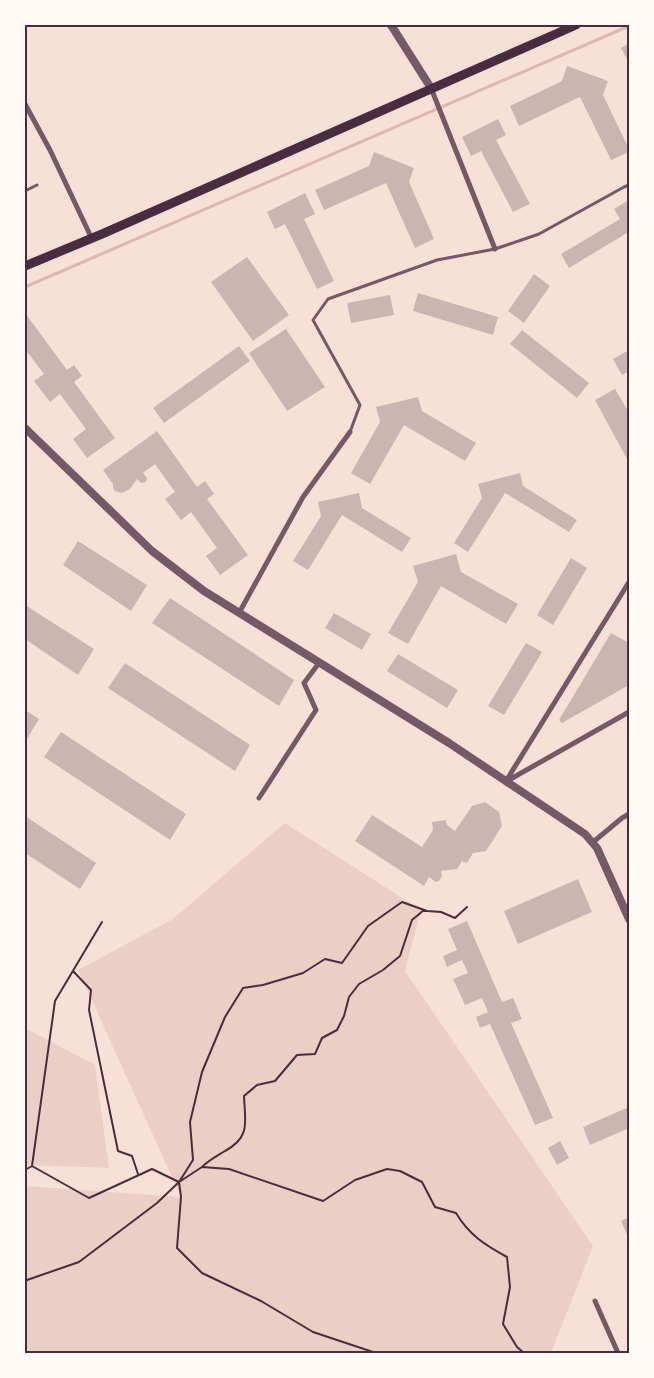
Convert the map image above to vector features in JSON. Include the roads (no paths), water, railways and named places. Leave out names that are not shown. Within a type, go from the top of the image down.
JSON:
[{"type":"main road","points":[[25,266],[576,25]]},
{"type":"street","points":[[391,25],[431,88],[495,249]]},
{"type":"street","points":[[25,104],[50,150],[92,238]]},
{"type":"street","points":[[25,428],[152,551],[204,590],[506,781],[585,834],[597,848],[629,919]]},
{"type":"street","points":[[239,613],[303,497],[350,432]]},
{"type":"street","points":[[506,781],[629,582]]},
{"type":"street","points":[[259,798],[316,710],[304,683],[319,663]]},
{"type":"street","points":[[506,781],[629,712]]},
{"type":"street","points":[[592,842],[629,814]]},
{"type":"street","points":[[595,1301],[618,1353]]},
{"type":"lane","points":[[25,191],[38,185]]},
{"type":"lane","points":[[350,432],[360,405],[313,320],[328,299],[437,260],[495,249],[539,234],[629,185]]},
{"type":"waterway","points":[[25,287],[629,26]]}]
